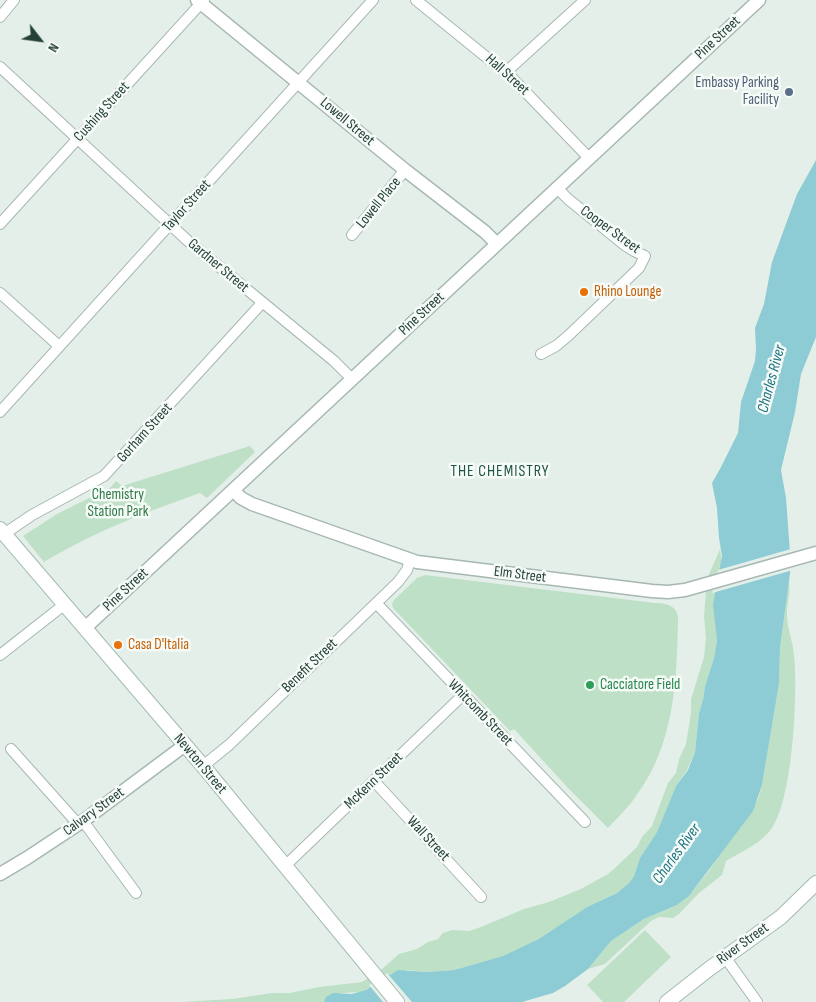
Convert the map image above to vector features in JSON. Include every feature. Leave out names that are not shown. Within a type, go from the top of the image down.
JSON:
[{"type":"main road","name":"Newton Street","points":[[2,531],[203,766],[397,1002]]},
{"type":"main road","name":"River Street","points":[[667,1002],[724,957],[781,917],[816,883]]},
{"type":"street","points":[[0,18],[14,0]]},
{"type":"street","name":"Taylor Street","points":[[0,412],[374,0]]},
{"type":"street","name":"Hall Street","points":[[416,0],[506,72],[589,158]]},
{"type":"street","points":[[506,72],[585,0]]},
{"type":"street","name":"Pine Street","points":[[85,628],[759,0]]},
{"type":"street","name":"Lowell Street","points":[[201,1],[405,170],[485,232],[497,244]]},
{"type":"street","name":"Cushing Street","points":[[0,224],[201,1]]},
{"type":"street","name":"Gardner Street","points":[[0,67],[170,225],[334,361],[352,379]]},
{"type":"street","name":"Lowell Place","points":[[352,236],[405,170]]},
{"type":"street","name":"Cooper Street","points":[[541,354],[562,342],[575,330],[639,268],[645,256],[626,246],[571,202],[557,188]]},
{"type":"street","points":[[0,293],[59,346]]},
{"type":"street","name":"Gorham Street","points":[[2,531],[104,476],[262,302]]},
{"type":"street","name":"Elm Street","points":[[233,490],[240,498],[252,504],[410,560],[428,564],[652,591],[674,592],[813,554]]},
{"type":"street","name":"Benefit Street","points":[[203,766],[229,745],[376,603],[404,575],[410,560]]},
{"type":"street","name":"Whitcomb Street","points":[[376,603],[585,822]]},
{"type":"street","points":[[0,655],[65,604]]},
{"type":"street","name":"McKenn Street","points":[[285,866],[464,695]]},
{"type":"street","name":"Calvary Street","points":[[0,874],[80,822],[185,745]]},
{"type":"street","points":[[11,749],[80,822],[136,893]]},
{"type":"street","name":"Wall Street","points":[[374,781],[481,897]]},
{"type":"street","points":[[724,957],[757,1002]]},
{"type":"green space","name":"Chemistry Station Park","points":[[250,446],[255,452],[207,498],[200,493],[140,515],[82,541],[44,562],[23,536],[57,514],[111,487],[116,481],[122,486]]},
{"type":"green space","points":[[720,549],[722,563],[717,584],[717,640],[699,713],[695,752],[687,770],[676,786],[657,832],[640,858],[634,876],[629,883],[617,893],[587,907],[539,940],[503,956],[454,970],[427,972],[407,970],[361,992],[341,993],[324,1002],[181,1002],[290,993],[319,987],[362,982],[382,969],[399,954],[417,949],[428,942],[438,939],[443,933],[452,930],[469,931],[481,927],[524,909],[549,902],[581,889],[608,874],[637,847],[642,837],[652,826],[668,783],[676,773],[679,759],[686,744],[691,713],[691,699],[704,657],[706,638],[704,616],[707,579]]},
{"type":"green space","points":[[425,575],[663,603],[675,609],[678,616],[675,687],[666,733],[659,755],[649,776],[626,809],[608,828],[567,787],[514,729],[510,731],[393,608],[394,600],[417,578]]},
{"type":"green space","points":[[789,580],[790,589],[787,614],[794,655],[794,718],[785,793],[772,828],[757,843],[726,861],[722,875],[699,893],[679,914],[673,918],[659,917],[651,921],[605,964],[588,969],[611,941],[644,919],[677,905],[689,896],[708,872],[758,799],[779,684],[780,648]]},
{"type":"green space","points":[[645,930],[671,957],[624,1002],[603,1002],[587,985]]},
{"type":"water","name":"Charles River","points":[[816,160],[816,337],[801,374],[795,412],[781,470],[786,498],[791,566],[780,648],[779,684],[762,785],[753,811],[689,896],[677,905],[644,919],[611,941],[588,969],[553,993],[522,1002],[324,1002],[326,997],[333,993],[352,994],[366,990],[398,970],[427,972],[454,970],[503,956],[539,939],[587,907],[617,893],[634,876],[640,858],[657,832],[676,786],[688,770],[695,752],[699,713],[717,640],[713,605],[722,556],[717,508],[712,483],[738,433],[741,402],[755,361],[755,328],[764,304],[772,262],[797,194]]},
{"type":"pier","points":[[791,549],[793,570],[712,593],[718,570]]},
{"type":"pier","points":[[387,973],[412,1002],[383,1002],[369,985]]},
{"type":"place","name":"Embassy Parking Facility","points":[[789,92]]},
{"type":"place","name":"Rhino Lounge","points":[[584,292]]},
{"type":"place","name":"Casa D'Italia","points":[[118,645]]},
{"type":"place","name":"Cacciatore Field","points":[[590,685]]},
{"type":"district","name":"THE CHEMISTRY","points":[[500,472]]}]
